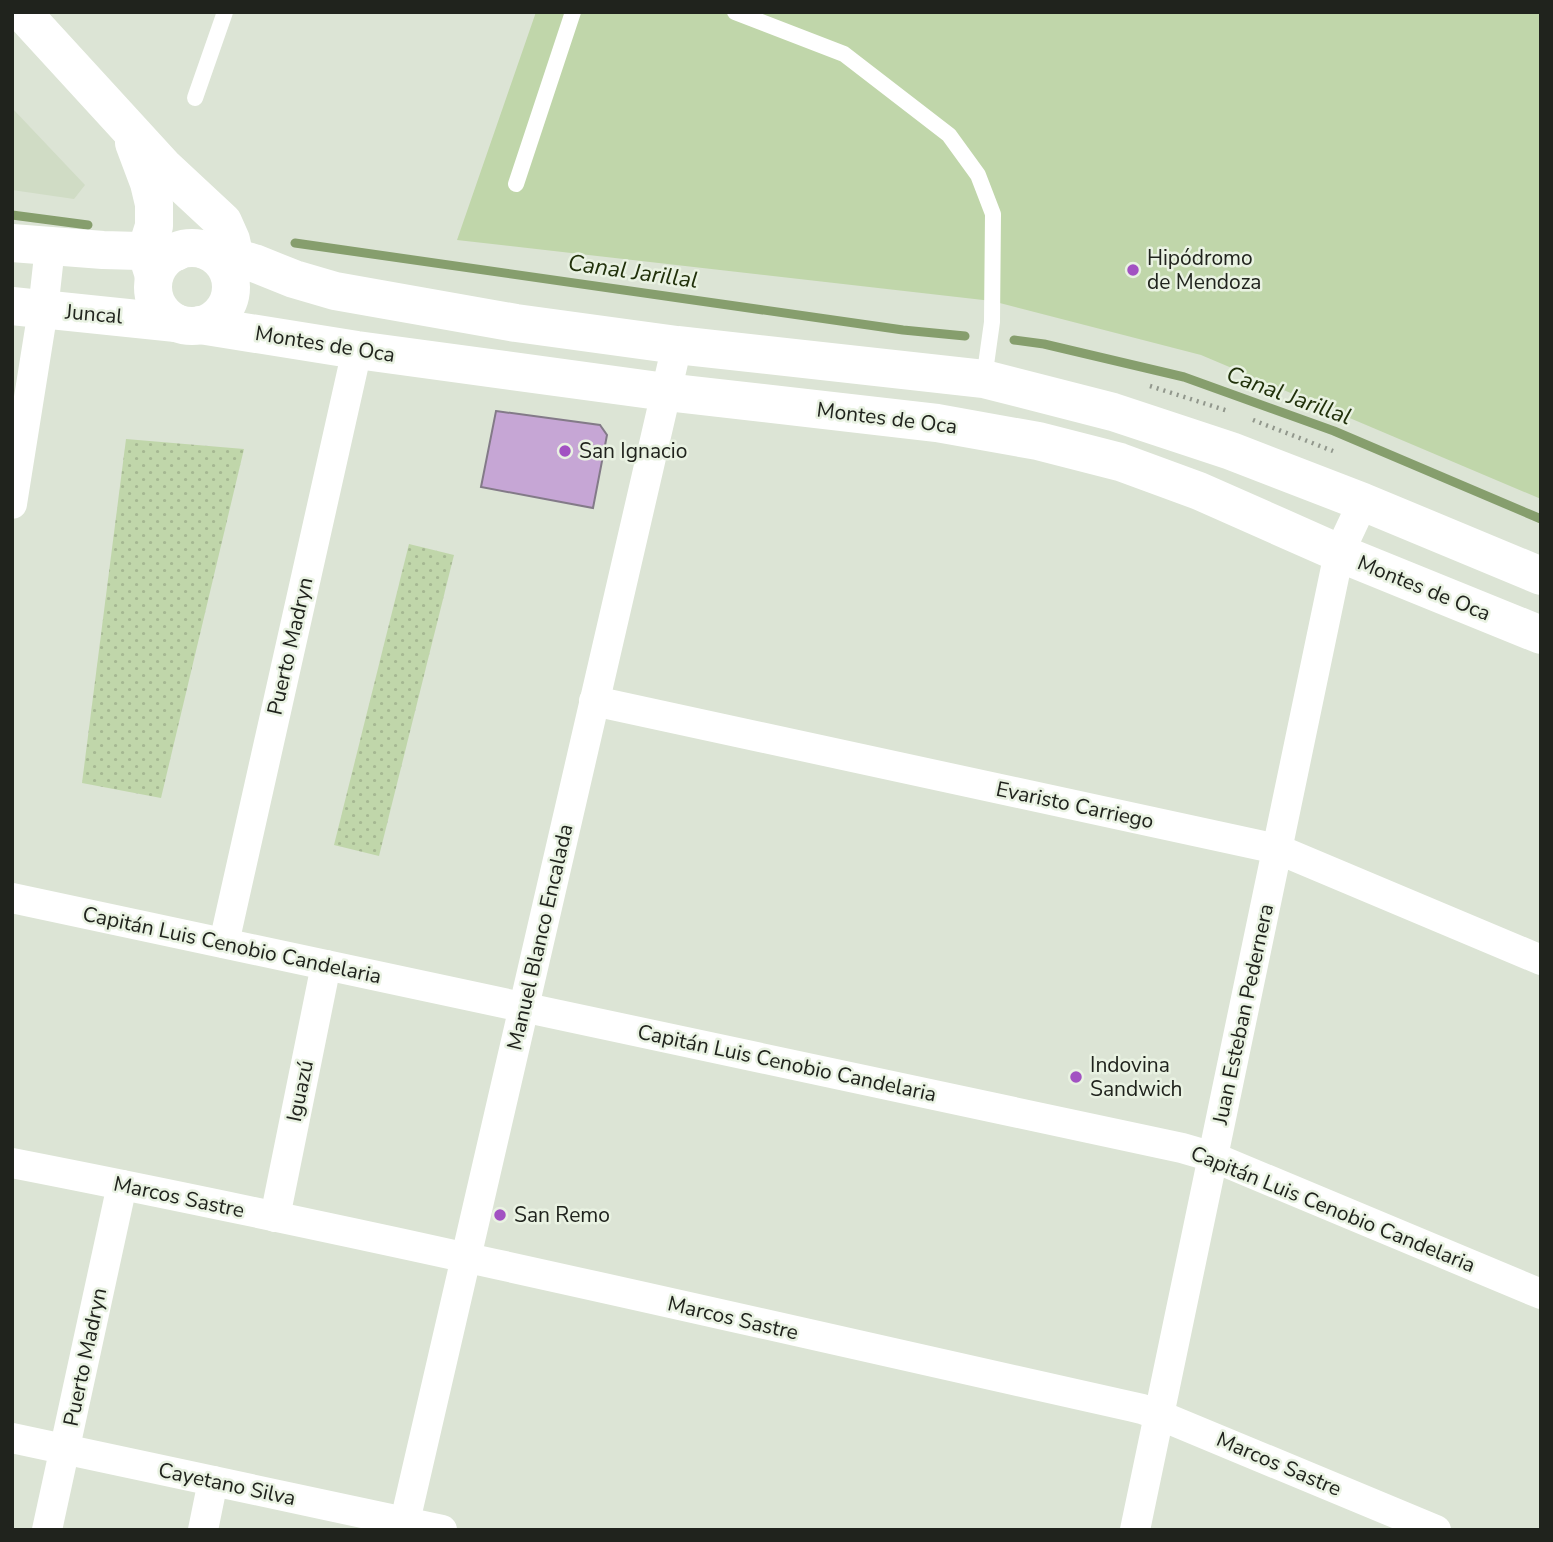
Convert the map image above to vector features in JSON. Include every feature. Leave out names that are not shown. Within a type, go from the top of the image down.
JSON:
[{"type":"main road","points":[[22,12],[164,168],[223,222],[231,240],[191,261],[152,288],[155,301],[170,321],[208,323],[219,316],[231,293],[191,261],[154,226],[154,204],[149,183],[130,131]]},
{"type":"main road","points":[[12,243],[191,261],[254,263],[295,279],[359,295],[516,323],[677,345],[984,379],[1112,412],[1231,451],[1541,576]]},
{"type":"main road","name":"Juncal","points":[[28,308],[188,324]]},
{"type":"main road","name":"Montes de Oca","points":[[188,324],[357,350],[666,391],[937,423],[1038,440],[1120,462],[1199,491],[1339,553],[1541,635]]},
{"type":"street","points":[[12,505],[28,308],[50,247]]},
{"type":"street","name":"Manuel Blanco Encalada","points":[[403,1526],[677,345]]},
{"type":"street","name":"Puerto Madryn","points":[[224,943],[357,350]]},
{"type":"street","name":"Juan Esteban Pedernera","points":[[1135,1530],[1339,553],[1363,502]]},
{"type":"street","name":"Evaristo Carriego","points":[[594,701],[1277,849],[1541,960]]},
{"type":"street","name":"Capitán Luis Cenobio Candelaria","points":[[12,898],[1168,1145],[1213,1157],[1541,1294]]},
{"type":"street","name":"Iguazú","points":[[275,1217],[327,965]]},
{"type":"street","name":"Marcos Sastre","points":[[12,1163],[465,1258],[1142,1409],[1436,1530]]},
{"type":"street","name":"Puerto Madryn","points":[[47,1530],[122,1185]]},
{"type":"street","name":"Cayetano Silva","points":[[12,1438],[213,1481],[403,1526],[442,1530]]},
{"type":"street","points":[[203,1530],[213,1481]]},
{"type":"lane","points":[[195,98],[225,12]]},
{"type":"lane","points":[[516,184],[573,12]]},
{"type":"lane","points":[[735,12],[844,54],[949,135],[978,175],[993,214],[992,322],[984,379]]},
{"type":"shaded area","points":[[12,108],[85,185],[74,199],[12,190]]},
{"type":"green space","name":"Hipódromo de Mendoza","points":[[536,12],[1541,12],[1541,499],[1201,355],[992,301],[457,240]]},
{"type":"green space","points":[[126,439],[244,449],[161,798],[82,783]]},
{"type":"green space","points":[[409,544],[454,555],[379,856],[334,845]]},
{"type":"building","points":[[496,411],[600,425],[607,435],[593,508],[481,487]]},
{"type":"waterway","name":"Canal Jarillal","points":[[12,215],[88,225]]},
{"type":"waterway","name":"Canal Jarillal","points":[[295,243],[903,330],[965,336]]},
{"type":"waterway","name":"Canal Jarillal","points":[[1014,340],[1044,344],[1184,377],[1334,431],[1541,519]]},
{"type":"place","name":"Hipódromo de Mendoza","points":[[1133,270]]},
{"type":"place","name":"San Ignacio","points":[[565,451]]},
{"type":"place","name":"Indovina Sandwich","points":[[1076,1077]]},
{"type":"place","name":"San Remo","points":[[500,1215]]}]
